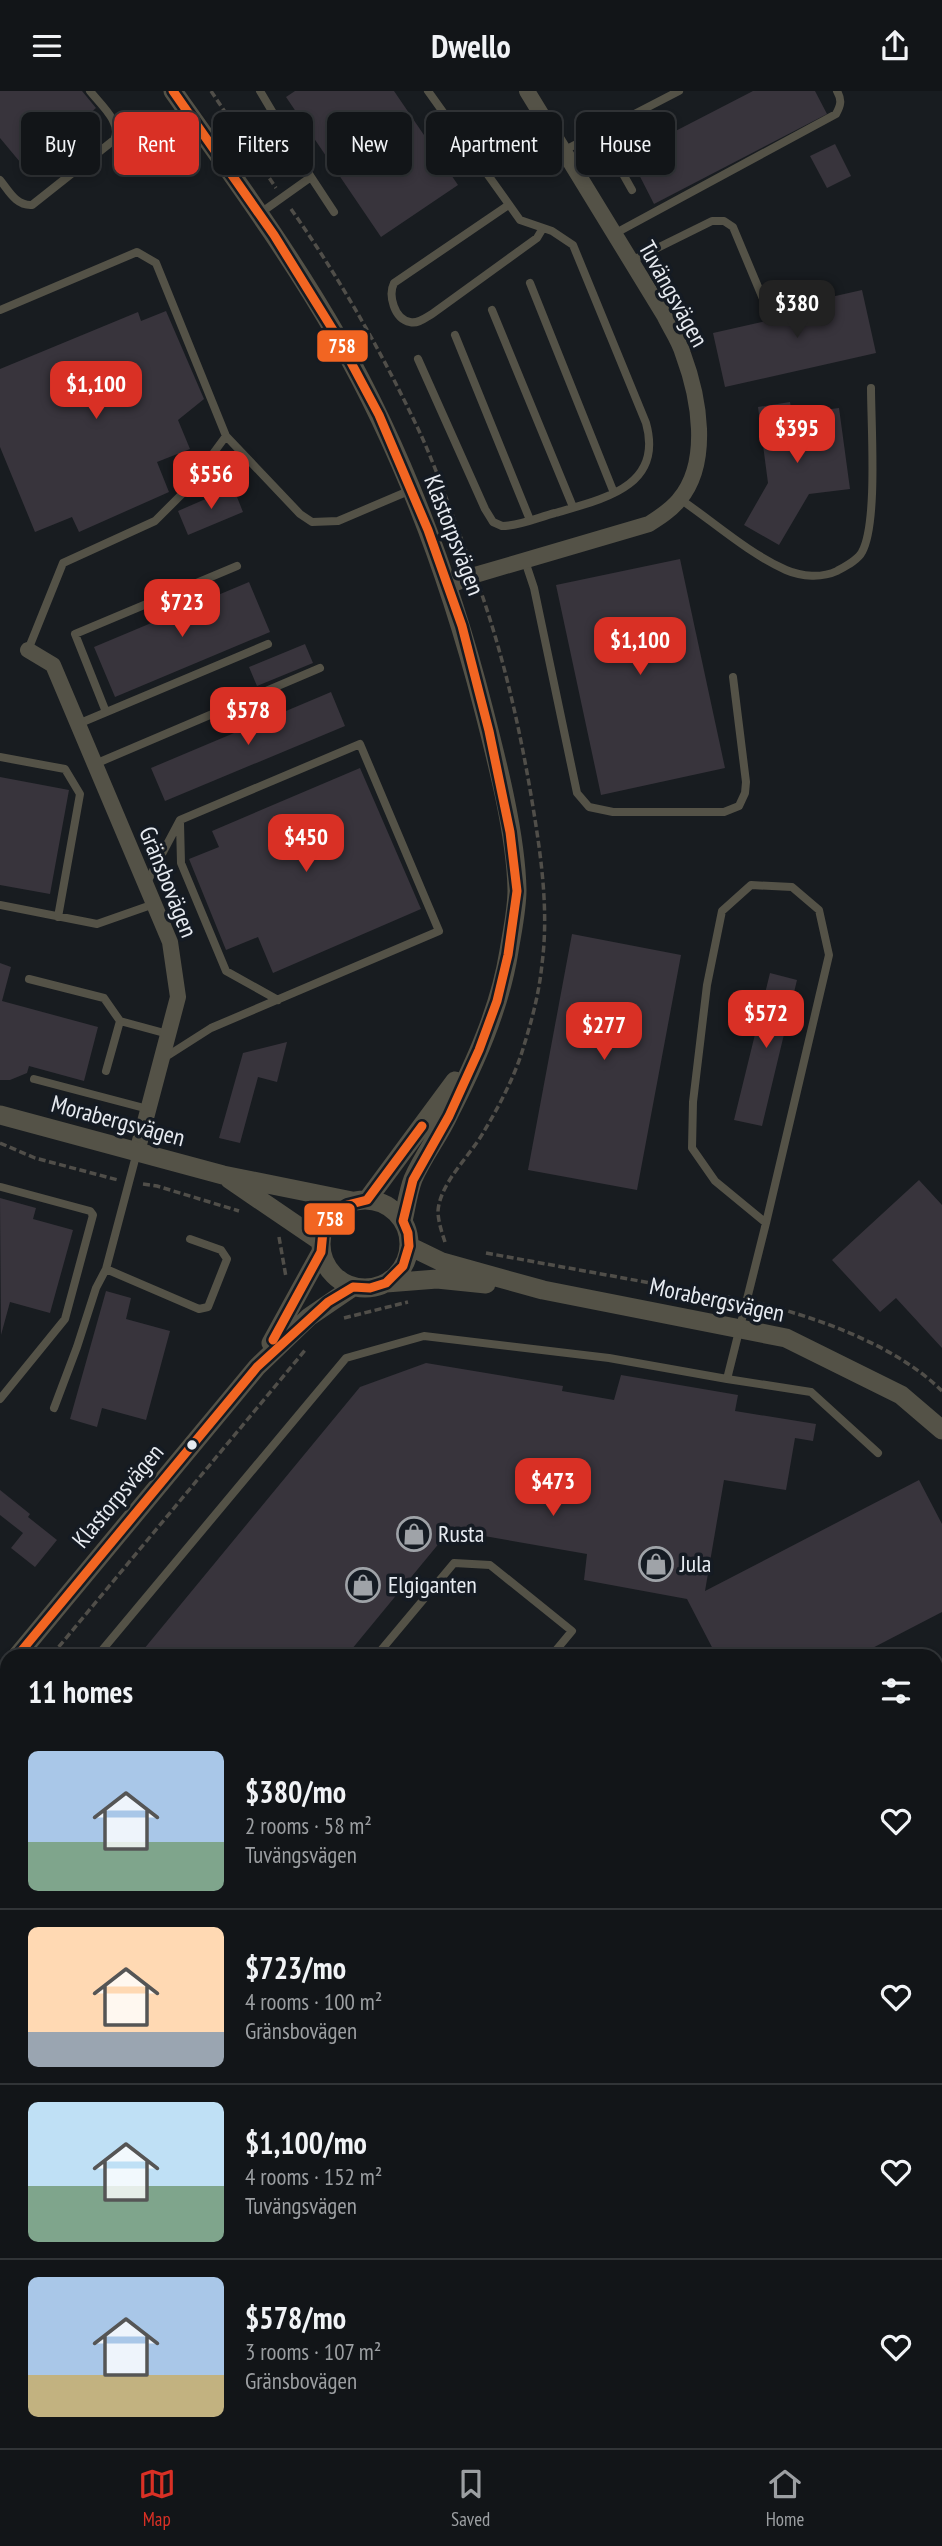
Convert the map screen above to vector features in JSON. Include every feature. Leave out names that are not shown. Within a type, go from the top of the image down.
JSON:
[{"type":"street","name":"Klastorpsvägen","points":[[173,91],[259,214],[338,338],[379,415],[411,490],[462,626],[489,731],[510,832],[517,891],[498,1001],[449,1116],[413,1180],[403,1221]]},
{"type":"street","name":"Tuvängsvägen","points":[[448,586],[475,575],[641,527],[666,513],[680,499],[691,481],[696,463],[699,442],[694,389],[683,352],[664,315],[527,91]]},
{"type":"street","name":"Gränsbovägen","points":[[28,650],[53,665],[170,942],[178,997],[137,1152]]},
{"type":"street","name":"Klastorpsvägen","points":[[360,1201],[479,1050]]},
{"type":"street","name":"Morabergsvägen","points":[[0,1115],[223,1175],[360,1201]]},
{"type":"street","name":"Morabergsvägen","points":[[223,1175],[321,1246]]},
{"type":"street","points":[[360,1201],[382,1203],[395,1211],[403,1221],[409,1246],[403,1266],[386,1283],[370,1288],[353,1287],[332,1274],[325,1264],[321,1246],[328,1219],[338,1208],[360,1201]]},
{"type":"street","name":"Klastorpsvägen","points":[[257,1367],[289,1315],[321,1246]]},
{"type":"street","name":"Morabergsvägen","points":[[409,1246],[442,1262],[543,1290],[786,1338],[901,1395],[942,1430]]},
{"type":"street","name":"Morabergsvägen","points":[[386,1283],[437,1279],[543,1290]]},
{"type":"street","name":"Klastorpsvägen","points":[[23,1649],[257,1367],[309,1317],[353,1287]]},
{"type":"lane","points":[[0,180],[17,202],[24,206],[32,205],[114,140],[117,134],[116,126],[90,91]]},
{"type":"lane","points":[[260,91],[334,212]]},
{"type":"lane","points":[[418,359],[493,522],[508,526],[607,498],[631,484],[648,461],[648,430],[573,245],[564,237],[520,221],[428,91]]},
{"type":"lane","points":[[639,112],[679,91]]},
{"type":"lane","points":[[614,234],[836,114],[841,107],[841,98],[837,91]]},
{"type":"lane","points":[[564,151],[576,145]]},
{"type":"lane","points":[[624,175],[632,190]]},
{"type":"lane","points":[[259,214],[311,177]]},
{"type":"lane","points":[[507,206],[394,283],[390,295],[392,303],[404,319],[411,323],[432,314],[537,239],[542,228]]},
{"type":"lane","points":[[631,261],[712,221],[724,221],[733,227],[766,306]]},
{"type":"lane","points":[[0,310],[137,252],[156,264],[226,436],[300,514],[312,522],[338,521],[411,490]]},
{"type":"lane","points":[[530,283],[614,493]]},
{"type":"lane","points":[[492,310],[573,507]]},
{"type":"lane","points":[[456,335],[530,520]]},
{"type":"lane","points":[[680,499],[747,548],[788,571],[806,576],[827,576],[846,566],[862,554],[869,533],[871,388]]},
{"type":"lane","points":[[28,650],[63,563],[155,521],[187,489],[226,436]]},
{"type":"lane","points":[[525,561],[534,588],[577,793],[589,807],[614,812],[724,812],[739,806],[743,800],[746,782],[733,677]]},
{"type":"lane","points":[[106,712],[75,634],[237,566]]},
{"type":"lane","points":[[78,724],[268,644]]},
{"type":"lane","points":[[95,764],[320,669]]},
{"type":"lane","points":[[146,884],[180,820],[360,744],[439,931],[211,1028],[162,1059]]},
{"type":"lane","points":[[0,757],[65,769],[80,794],[58,917]]},
{"type":"lane","points":[[180,820],[181,863],[226,971],[278,1000]]},
{"type":"lane","points":[[727,1378],[766,1223],[829,955],[819,910],[792,887],[751,885],[722,911],[707,985],[693,1102],[692,1148],[715,1181],[766,1223]]},
{"type":"lane","points":[[0,905],[97,925],[154,904]]},
{"type":"lane","points":[[29,979],[104,998],[120,1021],[168,1034]]},
{"type":"lane","points":[[106,1071],[120,1021]]},
{"type":"lane","points":[[34,1079],[148,1109]]},
{"type":"lane","points":[[54,1408],[96,1288],[106,1269],[137,1152]]},
{"type":"lane","points":[[0,1399],[65,1318],[93,1215],[90,1211],[1,1187]]},
{"type":"lane","points":[[106,1269],[199,1309],[208,1307],[227,1259],[221,1250],[190,1239]]},
{"type":"lane","points":[[103,1649],[346,1358],[424,1336],[609,1358],[811,1392],[878,1453]]},
{"type":"lane","points":[[382,1649],[454,1563],[490,1565],[572,1631],[557,1649]]},
{"type":"path","points":[[211,91],[351,301],[422,436],[491,622],[526,765],[543,876],[545,925],[538,996],[518,1064],[483,1133],[443,1191],[438,1211],[446,1245],[442,1262]]},
{"type":"path","points":[[335,1320],[412,1301]]},
{"type":"path","points":[[57,1649],[309,1346]]},
{"type":"building","points":[[0,91],[82,91],[96,108],[91,112],[21,112],[21,163],[0,138]]},
{"type":"building","points":[[295,91],[394,91],[408,112],[327,112],[327,157],[313,137],[313,112],[296,112],[286,97]]},
{"type":"building","points":[[753,91],[815,91],[827,114],[654,204],[639,175],[675,175],[675,131]]},
{"type":"building","points":[[412,117],[426,138],[426,175],[451,175],[458,185],[381,237],[339,175],[412,175]]},
{"type":"building","points":[[835,144],[851,176],[827,188],[810,156]]},
{"type":"building","points":[[862,290],[876,353],[725,387],[713,333],[793,315],[791,306]]},
{"type":"building","points":[[166,311],[204,399],[178,420],[190,449],[157,462],[169,492],[79,532],[72,517],[35,532],[0,447],[0,369],[138,312],[141,321]]},
{"type":"building","points":[[790,402],[792,414],[839,408],[850,489],[809,494],[779,545],[744,525],[768,483],[758,407]]},
{"type":"building","points":[[233,487],[243,512],[188,535],[178,511]]},
{"type":"building","points":[[680,559],[725,768],[601,795],[556,585]]},
{"type":"building","points":[[249,582],[270,632],[115,697],[94,647]]},
{"type":"building","points":[[305,644],[313,663],[257,686],[249,667]]},
{"type":"building","points":[[331,692],[345,726],[165,801],[151,768]]},
{"type":"building","points":[[360,768],[421,909],[273,973],[258,937],[226,950],[189,859],[219,847],[212,831]]},
{"type":"building","points":[[0,777],[69,790],[50,894],[0,885]]},
{"type":"building","points":[[572,934],[681,955],[637,1190],[528,1170]]},
{"type":"building","points":[[0,963],[11,967],[2,1001],[98,1027],[84,1081],[29,1066],[27,1073],[10,1080],[0,1080]]},
{"type":"building","points":[[770,973],[797,980],[762,1126],[734,1120]]},
{"type":"building","points":[[287,1042],[277,1082],[258,1077],[240,1143],[219,1138],[243,1053]]},
{"type":"building","points":[[919,1180],[942,1205],[942,1348],[896,1298],[880,1312],[832,1260]]},
{"type":"building","points":[[0,1198],[36,1208],[33,1219],[73,1230],[50,1313],[10,1302],[1,1335]]},
{"type":"building","points":[[106,1291],[131,1298],[126,1319],[170,1331],[146,1420],[102,1408],[97,1427],[70,1419]]},
{"type":"building","points":[[426,1363],[563,1386],[562,1391],[614,1400],[621,1375],[738,1395],[735,1411],[816,1424],[813,1441],[795,1438],[786,1490],[724,1480],[705,1591],[919,1480],[942,1524],[942,1612],[871,1649],[713,1649],[687,1599],[584,1580],[587,1554],[450,1530],[352,1649],[144,1649],[360,1387]]},
{"type":"building","points":[[0,1490],[57,1540],[35,1567],[11,1548],[23,1533],[0,1515]]},
{"type":"transit line","name":"758","points":[[23,1649],[257,1367],[328,1302],[353,1287],[370,1288],[386,1283],[403,1266],[409,1246],[403,1221],[413,1180],[449,1116],[479,1050],[497,1001],[508,955],[517,891],[510,832],[489,731],[462,626],[428,530],[379,415],[338,338],[274,235],[173,91]]},
{"type":"transit line","name":"758","points":[[273,1340],[321,1252],[323,1231],[332,1215],[347,1205],[367,1200],[422,1126]]},
{"type":"place","name":"Rusta","points":[[414,1534]]},
{"type":"place","name":"Jula","points":[[656,1564]]},
{"type":"place","name":"Elgiganten","points":[[363,1585]]}]
